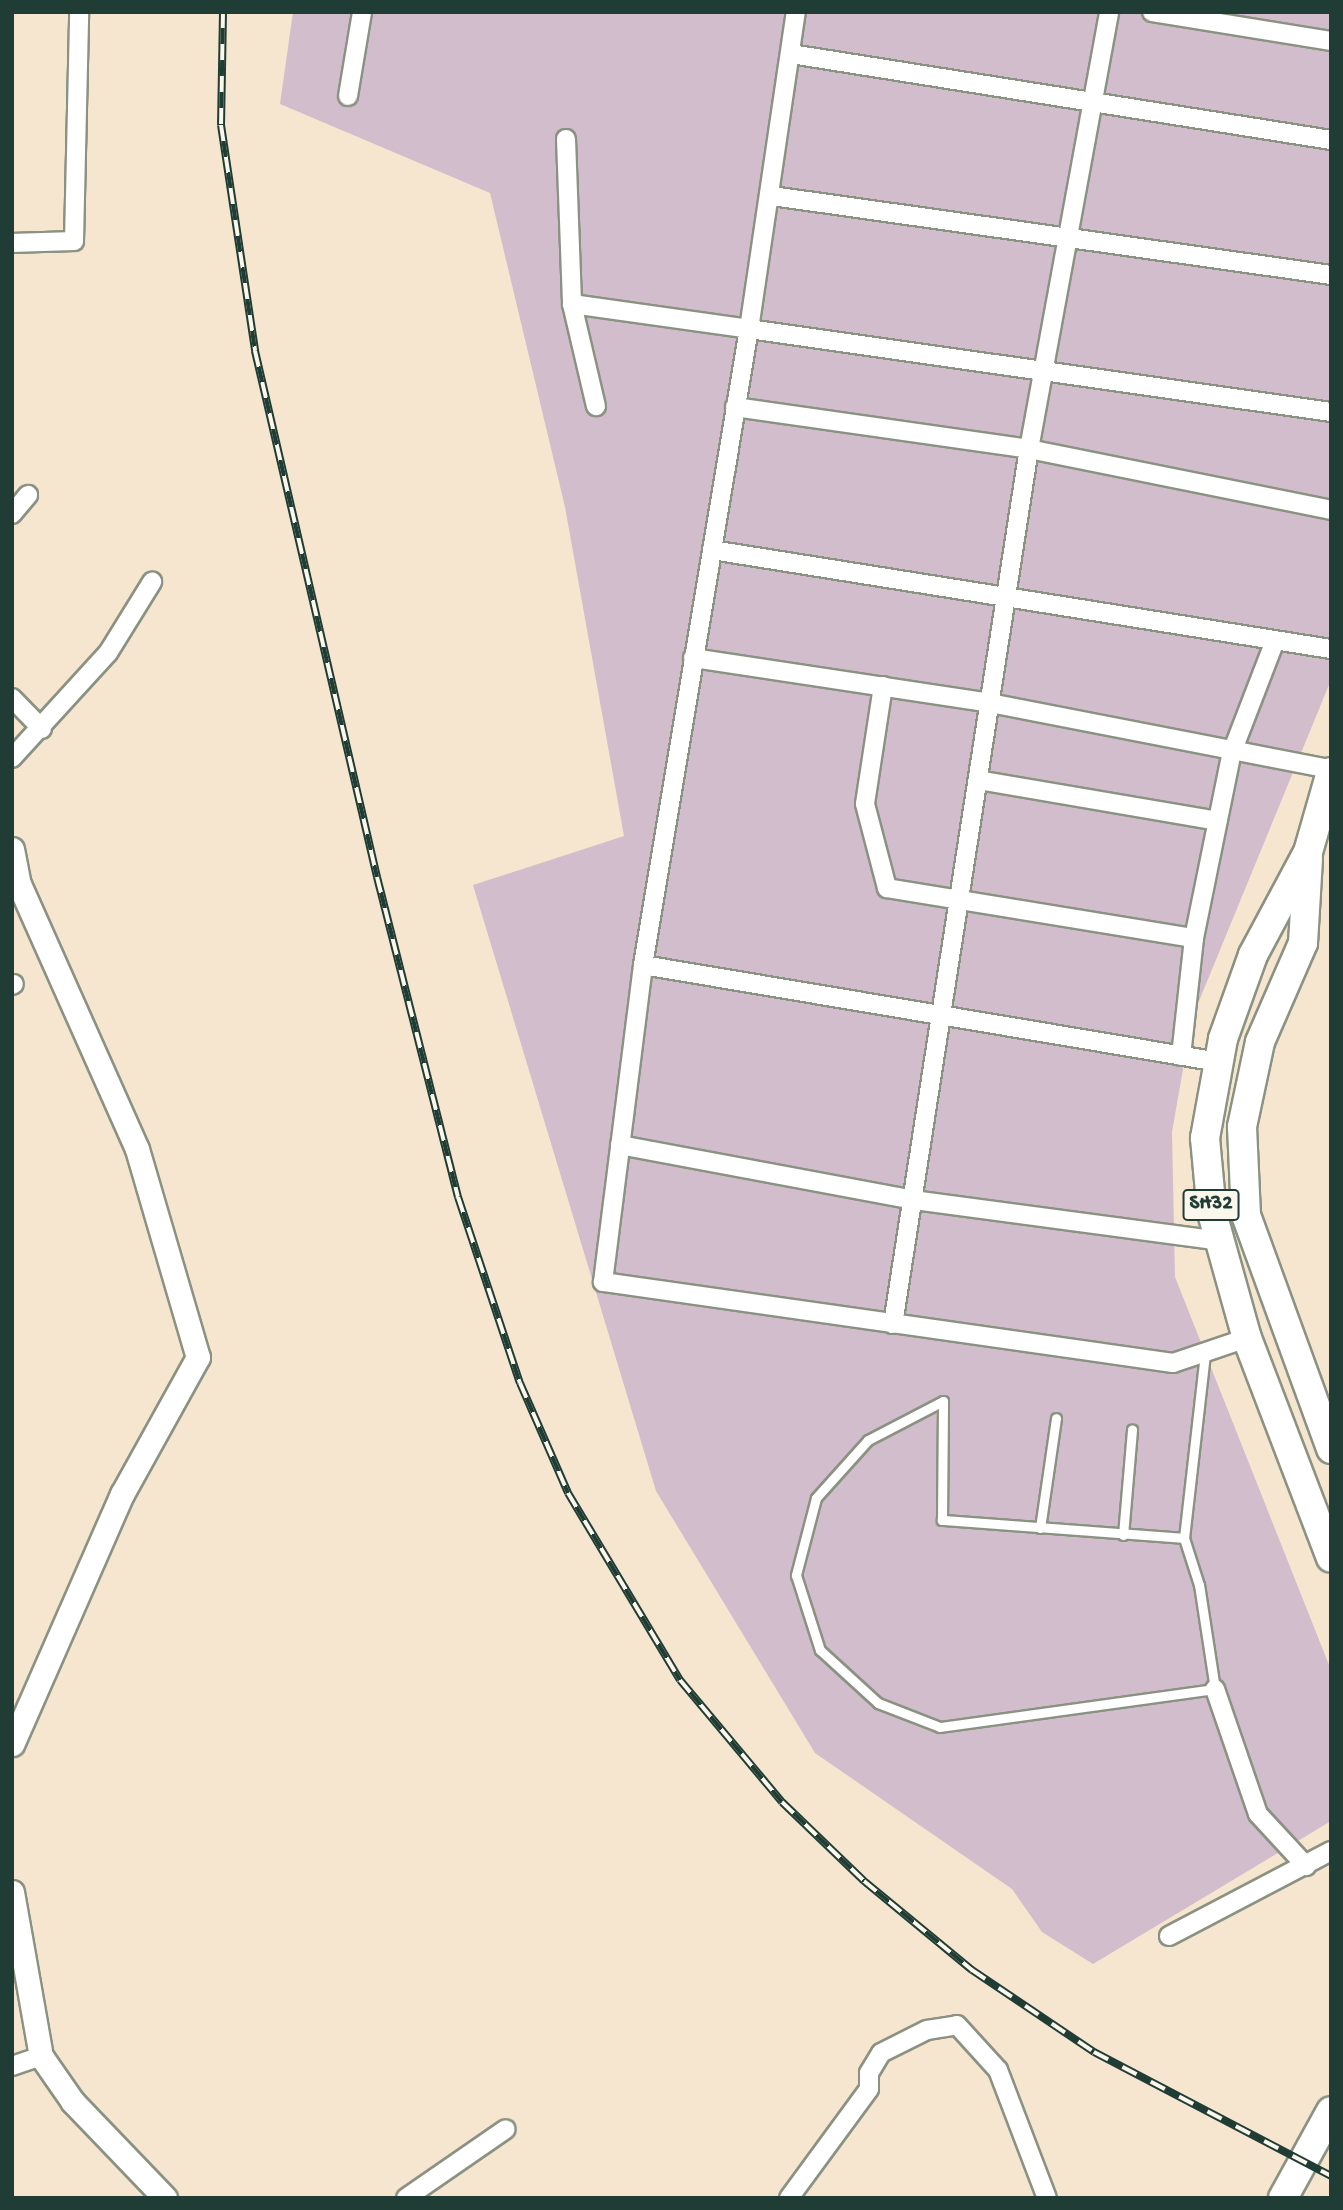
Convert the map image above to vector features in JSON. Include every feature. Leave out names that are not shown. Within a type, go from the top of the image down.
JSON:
[{"type":"main road","name":"SH32","points":[[1331,770],[1308,852],[1253,955],[1219,1062],[1205,1138],[1220,1241],[1247,1338],[1331,1558]]},
{"type":"main road","name":"SH32","points":[[1308,852],[1303,943],[1260,1042],[1242,1127],[1246,1215],[1331,1449]]},
{"type":"main road","points":[[1283,2198],[1331,2111]]},
{"type":"main road","points":[[1298,2198],[1331,2134]]},
{"type":"street","points":[[12,243],[74,241],[79,12]]},
{"type":"street","points":[[348,96],[362,12]]},
{"type":"street","points":[[796,12],[772,196],[643,965],[603,1282],[1173,1363],[1247,1338]]},
{"type":"street","points":[[893,1324],[1029,449],[1070,238],[1109,12]]},
{"type":"street","points":[[1152,12],[1331,41]]},
{"type":"street","points":[[791,54],[1331,140]]},
{"type":"street","points":[[566,139],[572,304],[596,406]]},
{"type":"street","points":[[772,196],[1331,275]]},
{"type":"street","points":[[572,304],[1331,412]]},
{"type":"street","points":[[735,407],[1029,449],[1331,510]]},
{"type":"street","points":[[12,513],[28,495]]},
{"type":"street","points":[[712,550],[1274,643],[1330,647]]},
{"type":"street","points":[[12,758],[42,729],[108,653],[152,582]]},
{"type":"street","points":[[1181,1056],[1194,938],[1232,752],[1274,643]]},
{"type":"street","points":[[693,658],[990,703],[1331,770]]},
{"type":"street","points":[[883,686],[865,804],[881,882],[1194,938]]},
{"type":"street","points":[[12,698],[42,729]]},
{"type":"street","points":[[978,780],[1218,821]]},
{"type":"street","points":[[12,849],[19,884],[137,1149],[198,1357],[122,1494],[12,1744]]},
{"type":"street","points":[[643,965],[1219,1062]]},
{"type":"street","points":[[620,1144],[914,1200],[1220,1241]]},
{"type":"street","points":[[1215,1689],[1258,1814],[1306,1866]]},
{"type":"street","points":[[1169,1936],[1331,1852]]},
{"type":"street","points":[[12,1892],[41,2056],[73,2102],[165,2198]]},
{"type":"street","points":[[789,2198],[869,2088],[869,2073],[881,2053],[927,2030],[957,2025],[999,2070],[1048,2198]]},
{"type":"street","points":[[12,2066],[41,2056]]},
{"type":"street","points":[[406,2198],[506,2129]]},
{"type":"lane","points":[[1184,1538],[942,1520],[943,1401],[868,1440],[816,1498],[796,1575],[820,1650],[878,1703],[940,1727],[1215,1689],[1199,1585],[1184,1538],[1205,1353]]},
{"type":"lane","points":[[1040,1528],[1056,1418]]},
{"type":"lane","points":[[1123,1535],[1132,1429]]},
{"type":"shaded area","points":[[293,12],[1331,12],[1331,680],[1192,1018],[1172,1132],[1175,1277],[1331,1670],[1331,1821],[1093,1964],[1042,1932],[1012,1889],[815,1753],[656,1491],[473,885],[624,836],[565,507],[490,193],[280,104]]},
{"type":"railway","points":[[223,12],[221,125],[255,351],[377,877],[458,1197],[520,1383],[568,1493],[680,1680],[782,1802],[864,1881],[972,1970],[1094,2052],[1331,2176]]}]
